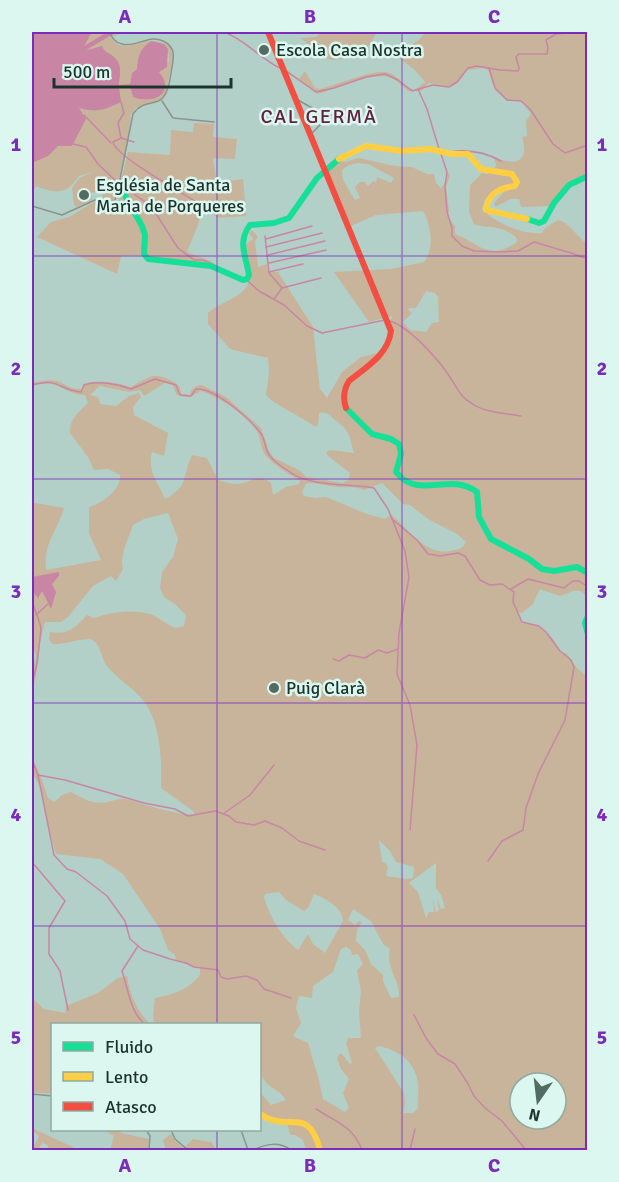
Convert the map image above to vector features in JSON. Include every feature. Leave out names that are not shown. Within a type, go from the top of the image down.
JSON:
[{"type":"street","points":[[109,32],[116,41],[124,45],[156,38],[170,45],[174,54],[170,83],[165,98],[166,107]]},
{"type":"street","points":[[268,32],[392,332],[382,354],[349,381],[344,394],[346,409],[372,435],[391,439],[399,444],[401,454],[396,472],[404,483],[414,486],[466,483],[473,487],[479,499],[479,517],[491,539],[529,559],[542,569],[554,571],[577,567],[588,573]]},
{"type":"street","points":[[32,206],[57,215],[65,215],[95,200],[111,205],[115,200],[135,111],[165,98]]},
{"type":"street","points":[[161,100],[173,118],[214,122]]},
{"type":"street","points":[[296,100],[328,117]]},
{"type":"street","points":[[310,135],[328,117],[337,112]]},
{"type":"street","points":[[118,187],[122,190],[142,226],[145,235],[144,254],[148,260],[211,266],[243,280],[249,275],[242,247],[247,228],[250,225],[283,221],[293,216],[312,185],[325,170],[348,153],[369,146],[402,151],[430,149],[465,153],[481,169],[512,174],[516,178],[515,186],[500,188],[487,202],[486,210],[514,215],[539,223],[544,221],[554,203],[569,185],[588,176]]},
{"type":"street","points":[[588,616],[585,628],[588,634]]},
{"type":"street","points":[[32,1094],[51,1096]]},
{"type":"street","points":[[261,1115],[271,1122],[299,1122],[311,1126],[320,1150]]},
{"type":"street","points":[[147,1131],[150,1136],[149,1150]]},
{"type":"street","points":[[172,1131],[176,1139],[188,1150]]},
{"type":"street","points":[[241,1131],[248,1150]]},
{"type":"street","points":[[253,1150],[280,1144],[291,1150]]},
{"type":"shaded area","points":[[32,32],[92,32],[85,48],[88,50],[102,46],[116,59],[120,70],[119,85],[130,84],[132,73],[137,69],[139,57],[145,46],[152,41],[164,44],[168,49],[167,67],[159,72],[164,79],[164,91],[155,98],[141,99],[133,97],[130,86],[119,87],[121,102],[100,110],[79,108],[86,119],[72,146],[58,146],[48,156],[32,163]]},
{"type":"shaded area","points":[[92,32],[125,32],[111,37],[122,46],[152,41],[137,63],[137,69],[132,73],[130,84],[119,86],[120,74],[82,46]]},
{"type":"shaded area","points":[[323,32],[377,32],[369,46],[360,54],[332,60],[319,54],[300,38],[315,37]]},
{"type":"shaded area","points":[[425,32],[587,32],[587,175],[578,184],[570,186],[550,206],[521,207],[519,199],[511,199],[495,207],[494,203],[505,191],[500,186],[485,199],[482,209],[502,223],[526,232],[542,233],[545,228],[558,220],[566,224],[587,243],[587,598],[579,591],[560,596],[540,589],[533,604],[522,613],[519,612],[522,622],[539,626],[553,639],[560,651],[567,654],[577,668],[587,675],[587,1150],[306,1150],[303,1140],[290,1135],[287,1121],[274,1122],[261,1113],[261,1093],[271,1105],[286,1100],[267,1084],[261,1072],[261,1023],[154,1023],[155,998],[186,988],[200,975],[200,966],[197,968],[176,960],[175,955],[168,950],[160,929],[123,874],[100,859],[56,854],[41,790],[32,774],[32,756],[48,798],[54,802],[62,795],[71,792],[95,802],[123,799],[195,815],[193,811],[161,788],[159,741],[153,717],[141,698],[107,666],[97,644],[90,639],[52,644],[49,639],[50,632],[67,631],[75,627],[87,615],[94,618],[129,611],[143,612],[175,628],[184,626],[186,615],[164,597],[160,588],[162,572],[173,557],[178,539],[168,513],[144,519],[133,525],[123,552],[123,569],[116,581],[111,576],[93,586],[68,617],[61,622],[45,622],[32,692],[32,672],[36,657],[35,651],[32,654],[32,507],[35,503],[64,508],[49,544],[46,570],[101,560],[89,533],[89,507],[114,491],[120,475],[108,469],[94,470],[88,457],[70,433],[73,420],[88,403],[85,395],[48,383],[32,386],[32,383],[47,380],[59,381],[71,388],[82,389],[83,384],[100,381],[130,387],[156,376],[175,382],[180,387],[181,394],[190,395],[194,387],[202,385],[226,397],[261,428],[269,451],[274,458],[299,470],[306,477],[343,483],[349,479],[350,473],[326,452],[330,450],[354,453],[344,427],[324,413],[319,413],[318,426],[314,426],[270,399],[266,395],[269,373],[268,358],[230,349],[208,324],[208,313],[240,294],[249,282],[250,272],[243,247],[253,239],[249,233],[252,230],[258,237],[255,241],[258,267],[267,264],[268,272],[278,272],[313,327],[320,389],[327,398],[342,372],[361,357],[386,351],[393,333],[390,324],[392,316],[369,322],[334,272],[391,269],[424,262],[431,244],[428,223],[423,211],[376,215],[351,226],[327,171],[339,159],[345,162],[359,158],[395,166],[412,167],[427,174],[434,174],[436,183],[441,188],[448,172],[450,176],[446,187],[448,217],[455,226],[455,234],[492,251],[507,248],[517,242],[516,237],[504,230],[474,224],[469,212],[470,185],[482,173],[487,174],[494,170],[496,165],[494,157],[511,162],[522,157],[524,149],[522,137],[527,136],[526,121],[531,114],[521,101],[507,101],[495,90],[488,70],[483,68],[467,70],[452,86],[429,83],[421,91],[408,91],[389,77],[382,76],[364,79],[318,94],[286,70],[299,79],[305,71],[315,88],[320,89],[363,75],[386,72],[415,90],[425,82],[415,70],[400,59],[401,54]],"holes":[[[358,163],[368,164],[394,178],[391,183],[377,177],[376,182],[373,181],[368,186],[365,182],[360,182],[355,187],[360,198],[355,200],[343,180],[342,170]],[[426,291],[435,293],[438,297],[439,322],[432,323],[426,332],[410,330],[403,322],[412,313],[408,310],[409,308],[416,308]],[[165,383],[173,385],[176,394],[180,396],[189,397],[201,391],[235,409],[259,435],[265,455],[279,468],[300,481],[299,484],[286,487],[273,495],[271,483],[266,480],[254,479],[238,484],[218,480],[207,458],[192,455],[184,480],[178,490],[165,499],[154,477],[151,459],[152,452],[164,456],[168,433],[134,415],[133,407],[141,397],[139,393],[129,396],[116,406],[100,404],[98,397],[90,395],[100,386],[129,392],[140,390],[144,396]],[[309,483],[364,490],[382,483],[403,504],[410,505],[466,542],[461,548],[455,550],[433,549],[418,540],[391,514],[385,519],[326,497],[304,496],[302,492]],[[379,840],[390,851],[396,862],[414,867],[413,878],[386,876],[388,868],[386,863],[382,862]],[[436,863],[436,888],[445,908],[441,909],[437,898],[439,910],[436,913],[433,898],[434,912],[429,912],[426,918],[418,892],[409,883]],[[279,892],[286,900],[304,911],[308,908],[314,894],[337,908],[343,921],[325,953],[313,944],[308,934],[298,950],[292,945],[281,933],[273,919],[266,904],[265,894]],[[353,909],[371,921],[383,944],[390,949],[389,961],[399,997],[391,998],[383,981],[383,975],[371,964],[365,950],[356,941],[357,930],[362,922],[359,921],[355,925],[348,920]],[[346,947],[351,950],[352,955],[358,954],[363,964],[357,970],[361,992],[359,1012],[361,1038],[348,1038],[346,1043],[352,1063],[350,1064],[342,1054],[339,1054],[337,1059],[349,1079],[343,1093],[349,1108],[345,1112],[323,1099],[308,1043],[293,1036],[301,1023],[296,1008],[299,996],[312,998],[313,986],[333,972],[341,949]],[[379,1046],[399,1054],[414,1069],[418,1084],[418,1108],[413,1113],[403,1113],[404,1093],[375,1048]]]},
{"type":"shaded area","points":[[152,41],[161,42],[170,47],[173,56],[166,93],[159,100],[136,108],[131,114],[129,136],[112,203],[104,203],[102,193],[99,191],[91,193],[92,200],[77,207],[74,205],[72,188],[79,178],[93,172],[79,176],[65,190],[55,191],[36,186],[32,193],[32,160],[77,107],[120,99],[118,87],[130,85],[133,97],[164,90],[166,85],[159,72],[169,61],[168,49],[164,44]]},
{"type":"shaded area","points":[[194,123],[214,124],[213,137],[237,139],[235,159],[213,158],[217,183],[243,179],[246,216],[217,218],[203,205],[187,252],[211,261],[214,264],[212,266],[149,259],[145,254],[146,235],[120,184],[128,152],[170,155],[171,130],[193,132]]},
{"type":"shaded area","points":[[121,192],[138,222],[143,246],[142,255],[121,256],[117,274],[37,237],[51,222],[69,217],[94,202],[111,210],[118,203]]},
{"type":"shaded area","points":[[59,572],[59,576],[52,584],[56,592],[51,609],[42,591],[38,598],[32,591],[32,577]]},
{"type":"shaded area","points":[[127,976],[135,1002],[149,1023],[51,1023],[51,1094],[32,1092],[32,998],[44,1009],[65,1013],[66,1006],[98,993],[118,978]]},
{"type":"shaded area","points":[[32,1128],[79,1150],[48,1150],[48,1145],[42,1143],[38,1150],[32,1150],[39,1136],[32,1131]]},
{"type":"shaded area","points":[[105,1131],[120,1131],[149,1139],[148,1150],[110,1150],[114,1136]]},
{"type":"shaded area","points":[[171,1134],[175,1141],[184,1148],[193,1139],[211,1142],[216,1149],[166,1150],[163,1140]]},
{"type":"waterway","points":[[85,48],[112,32]]},
{"type":"waterway","points":[[224,32],[232,35],[280,68]]},
{"type":"waterway","points":[[285,70],[316,92],[366,77],[385,74],[398,80],[412,91],[433,85],[449,87],[457,82],[468,68],[476,66],[518,71],[516,57],[519,54],[547,54],[546,40],[556,34],[578,32]]},
{"type":"waterway","points":[[489,68],[495,88],[507,100],[521,101],[530,109],[553,144],[565,153],[588,145]]},
{"type":"waterway","points":[[418,89],[427,109],[439,149]]},
{"type":"waterway","points":[[121,102],[124,113],[118,123],[121,138],[113,142],[117,148],[137,165],[200,204]]},
{"type":"waterway","points":[[84,115],[111,143]]},
{"type":"waterway","points":[[121,138],[134,142]]},
{"type":"waterway","points":[[73,144],[86,147],[98,164],[118,183]]},
{"type":"waterway","points":[[450,152],[476,152],[501,161]]},
{"type":"waterway","points":[[441,154],[447,172],[445,186],[447,212],[452,236],[462,246],[474,251],[518,251],[534,242],[588,259]]},
{"type":"waterway","points":[[121,185],[151,206],[178,248],[194,260],[203,260],[214,265]]},
{"type":"waterway","points":[[266,239],[312,226]]},
{"type":"waterway","points":[[266,247],[322,233]]},
{"type":"waterway","points":[[265,236],[269,273],[282,288],[274,299]]},
{"type":"waterway","points":[[268,255],[325,241]]},
{"type":"waterway","points":[[269,263],[326,250]]},
{"type":"waterway","points":[[269,272],[303,264]]},
{"type":"waterway","points":[[282,288],[321,278]]},
{"type":"waterway","points":[[248,281],[259,291],[284,305],[307,326],[322,333],[385,320]]},
{"type":"waterway","points":[[390,321],[407,330],[425,347],[448,374],[460,394],[468,401],[488,411],[521,416]]},
{"type":"waterway","points":[[32,385],[48,382],[81,392],[84,385],[95,383],[108,383],[131,389],[155,379],[176,385],[180,395],[191,396],[196,389],[204,390],[223,399],[250,422],[262,435],[270,456],[293,474],[320,483],[374,488],[388,509],[405,551],[409,577],[399,633],[397,674],[410,705],[417,745],[410,830]]},
{"type":"waterway","points":[[392,519],[417,540],[428,554],[440,556],[458,553],[465,556],[480,580],[490,585],[502,584],[514,592],[513,602],[522,622],[539,626],[546,632],[560,651],[571,660],[574,667],[565,720],[538,774],[526,808],[523,830],[502,841],[488,861]]},
{"type":"waterway","points":[[511,589],[528,579],[564,588],[573,581],[579,581],[588,587]]},
{"type":"waterway","points":[[32,600],[41,629],[37,664],[32,683]]},
{"type":"waterway","points":[[36,615],[48,604]]},
{"type":"waterway","points":[[333,659],[339,661],[349,655],[365,658],[378,650],[387,653],[398,649]]},
{"type":"waterway","points":[[32,760],[38,775],[175,809],[188,816],[215,811],[229,816],[236,822],[254,825],[265,821],[282,828],[299,841],[325,850]]},
{"type":"waterway","points":[[223,814],[250,795],[274,765]]},
{"type":"waterway","points":[[38,775],[54,855],[67,869],[76,872],[107,896],[125,921],[130,939],[143,950],[194,967],[218,970],[221,977],[227,979],[246,976],[257,980],[264,989],[291,998]]},
{"type":"waterway","points":[[32,862],[65,901],[49,928],[49,954],[60,971],[68,1010]]},
{"type":"waterway","points":[[138,946],[122,971],[133,1007],[144,1023]]},
{"type":"waterway","points":[[414,1015],[426,1038],[438,1054],[455,1064],[474,1096],[502,1121],[526,1150]]},
{"type":"waterway","points":[[316,1109],[349,1130],[362,1150]]},
{"type":"waterway","points":[[410,1150],[415,1129]]},
{"type":"traffic: fast","points":[[119,185],[118,189],[122,190],[142,226],[145,235],[144,254],[148,259],[211,266],[243,280],[249,275],[243,243],[250,225],[274,223],[289,218],[317,178],[339,159]]},
{"type":"traffic: fast","points":[[527,219],[539,223],[544,221],[554,203],[569,185],[588,176]]},
{"type":"traffic: fast","points":[[346,408],[372,434],[391,439],[399,444],[401,454],[396,472],[405,480],[424,486],[456,484],[477,492],[479,517],[491,539],[529,559],[542,569],[554,571],[577,567],[588,573]]},
{"type":"traffic: fast","points":[[588,616],[585,623],[588,634]]},
{"type":"traffic: slow","points":[[339,159],[366,146],[402,151],[430,149],[452,154],[468,154],[481,169],[512,174],[517,182],[515,186],[504,188],[492,195],[486,210],[527,219]]},
{"type":"traffic: slow","points":[[261,1114],[280,1122],[296,1122],[310,1128],[320,1150]]},
{"type":"traffic: jam","points":[[268,32],[391,331],[381,354],[349,381],[344,394],[346,408]]},
{"type":"place","name":"Escola Casa Nostra","points":[[264,50]]},
{"type":"place","name":"Església de Santa Maria de Porqueres","points":[[84,195]]},
{"type":"place","name":"Puig Clarà","points":[[274,688]]},
{"type":"district","name":"CAL GERMÀ","points":[[319,116]]}]
